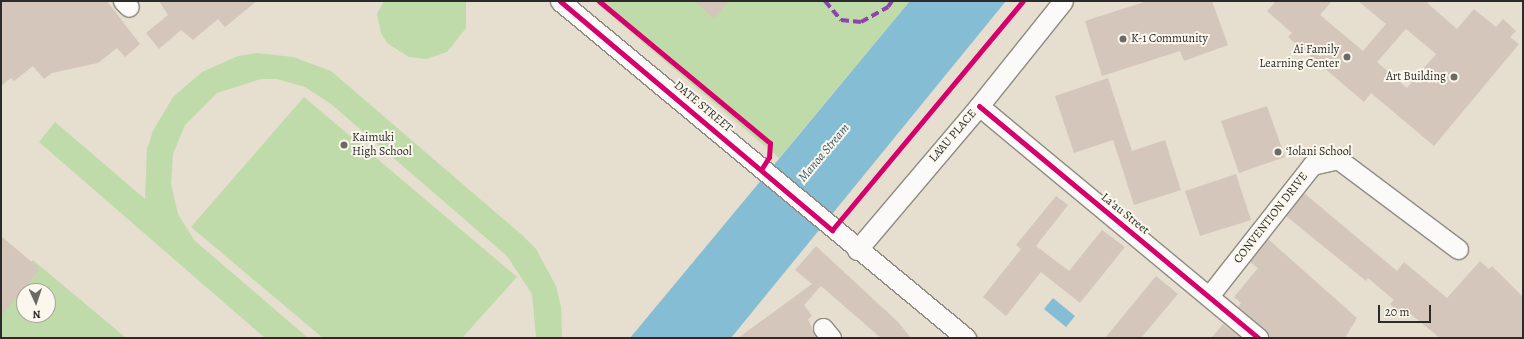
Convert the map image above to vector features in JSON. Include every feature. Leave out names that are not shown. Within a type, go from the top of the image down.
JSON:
[{"type":"street","name":"DATE STREET","points":[[560,1],[762,168],[832,230],[966,338]]},
{"type":"street","name":"LA'AU PLACE","points":[[857,250],[979,106],[1046,20],[1063,1]]},
{"type":"street","name":"Laʻau Street","points":[[979,106],[1258,338]]},
{"type":"street","name":"CONVENTION DRIVE","points":[[1209,296],[1312,165],[1338,159],[1458,249]]},
{"type":"green space","points":[[384,1],[466,1],[466,28],[447,52],[426,59],[409,57],[387,43],[381,33],[377,14]]},
{"type":"green space","points":[[594,1],[910,1],[779,158]]},
{"type":"green space","points":[[257,53],[293,57],[331,71],[522,235],[536,249],[556,286],[561,307],[562,338],[536,338],[532,294],[507,256],[331,104],[305,87],[277,79],[261,79],[217,93],[185,125],[173,154],[171,184],[178,214],[194,240],[308,338],[265,338],[39,142],[55,122],[145,199],[147,149],[153,131],[173,97],[202,72],[238,56]]},
{"type":"green space","points":[[304,97],[517,277],[462,338],[323,338],[191,227]]},
{"type":"green space","points":[[33,260],[126,338],[1,338],[1,298]]},
{"type":"water","name":"Manoa Stream","points":[[910,1],[1006,1],[731,338],[630,338]]},
{"type":"water","points":[[1053,298],[1075,316],[1066,327],[1044,309]]},
{"type":"building","points":[[1,1],[107,1],[140,44],[125,57],[117,48],[98,63],[52,73],[44,79],[33,66],[14,81],[11,78],[1,86]]},
{"type":"building","points":[[159,1],[257,1],[225,27],[218,19],[193,40],[181,30],[159,49],[146,33],[168,15]]},
{"type":"building","points":[[694,1],[729,1],[714,18]]},
{"type":"building","points":[[1147,1],[1212,1],[1228,45],[1184,61],[1180,51],[1102,76],[1085,21]]},
{"type":"building","points":[[1276,1],[1332,1],[1320,15],[1363,51],[1386,24],[1358,1],[1425,1],[1457,29],[1474,9],[1496,27],[1503,19],[1516,31],[1510,37],[1519,44],[1434,146],[1371,93],[1364,102],[1288,37],[1292,33],[1267,11]],"holes":[[[1406,29],[1436,54],[1407,88],[1377,62]]]},
{"type":"building","points":[[1108,78],[1132,151],[1165,140],[1181,190],[1134,205],[1113,140],[1074,153],[1055,96]]},
{"type":"building","points":[[1267,106],[1285,157],[1239,173],[1221,121]]},
{"type":"building","points":[[1236,174],[1251,220],[1200,236],[1185,191]]},
{"type":"building","points":[[1304,193],[1397,271],[1404,262],[1447,298],[1480,261],[1489,269],[1492,266],[1523,297],[1523,338],[1440,338],[1407,311],[1403,316],[1390,304],[1394,300],[1368,278],[1366,281],[1286,216]]},
{"type":"building","points":[[1056,196],[1068,205],[1036,246],[1069,271],[1102,230],[1125,247],[1080,303],[1041,272],[1006,316],[983,297],[1021,249],[1016,245]]},
{"type":"building","points":[[1,236],[40,269],[28,283],[16,283],[16,298],[1,316]]},
{"type":"building","points":[[1268,239],[1357,318],[1345,338],[1269,338],[1265,330],[1238,307],[1241,303],[1234,297],[1258,268],[1250,262]]},
{"type":"building","points":[[816,246],[898,322],[911,338],[881,338],[821,286],[804,305],[812,316],[808,319],[817,338],[738,338],[812,284],[795,270]]},
{"type":"building","points":[[1156,276],[1178,294],[1141,338],[1105,338]]},
{"type":"building","points":[[1223,324],[1241,338],[1211,338]]},
{"type":"marked path","points":[[825,1],[841,20],[861,22],[888,7],[892,1]]},
{"type":"cycle path","points":[[560,1],[832,230],[1023,1]]},
{"type":"cycle path","points":[[599,1],[770,143],[769,157],[762,168]]},
{"type":"cycle path","points":[[979,106],[1258,338]]},
{"type":"place","name":"K-1 Community","points":[[1123,39]]},
{"type":"place","name":"Ai Family Learning Center","points":[[1347,57]]},
{"type":"place","name":"Art Building","points":[[1454,77]]},
{"type":"place","name":"Kaimuki High School","points":[[344,145]]},
{"type":"place","name":"ʻIolani School","points":[[1278,152]]}]
